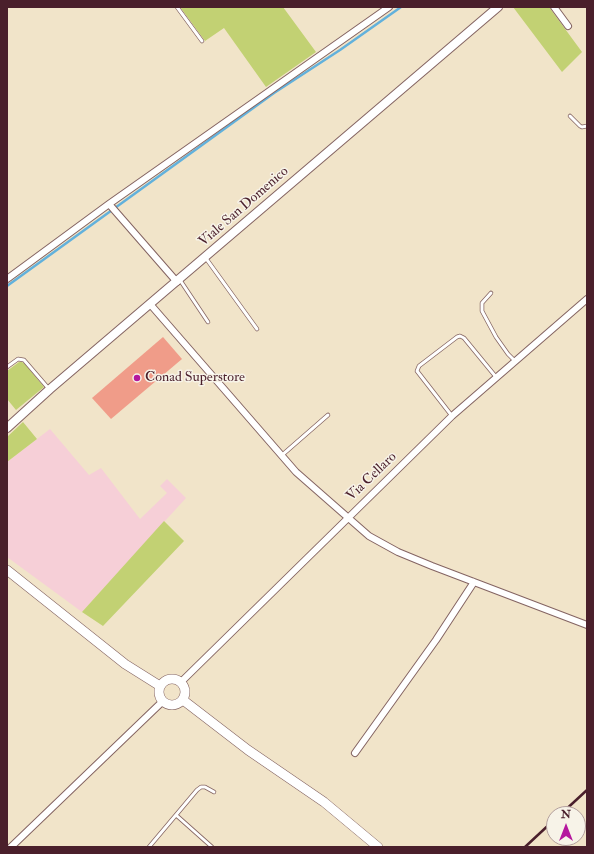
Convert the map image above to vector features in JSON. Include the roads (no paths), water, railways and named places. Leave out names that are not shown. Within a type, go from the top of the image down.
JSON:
[{"type":"main road","name":"Viale San Domenico","points":[[7,428],[50,389],[498,7]]},
{"type":"main road","points":[[7,570],[125,664],[160,686]]},
{"type":"main road","points":[[170,679],[181,682],[186,692],[183,700],[173,705],[163,701],[159,694],[160,686],[170,679]]},
{"type":"main road","points":[[183,700],[248,750],[324,802],[378,847]]},
{"type":"street","points":[[7,279],[389,7]]},
{"type":"street","points":[[554,7],[568,26]]},
{"type":"street","points":[[110,205],[178,281]]},
{"type":"street","name":"Via Cellaro","points":[[181,682],[452,416],[587,299]]},
{"type":"street","points":[[150,304],[296,472],[369,536],[398,552],[587,626]]},
{"type":"street","points":[[355,753],[436,640],[474,582]]},
{"type":"street","points":[[11,847],[163,701]]},
{"type":"lane","points":[[177,7],[202,41]]},
{"type":"lane","points":[[570,116],[580,126],[587,126]]},
{"type":"lane","points":[[205,257],[257,329]]},
{"type":"lane","points":[[178,281],[208,322]]},
{"type":"lane","points":[[491,293],[482,303],[482,311],[496,337],[515,361]]},
{"type":"lane","points":[[452,416],[417,371],[419,366],[460,336],[464,338],[496,377]]},
{"type":"lane","points":[[7,367],[18,359],[24,360],[50,389]]},
{"type":"lane","points":[[281,456],[328,415]]},
{"type":"lane","points":[[149,847],[197,790],[201,787],[205,787],[214,792]]},
{"type":"lane","points":[[176,815],[212,847]]},
{"type":"waterway","points":[[7,286],[274,93],[340,50],[401,7]]},
{"type":"railway","points":[[570,806],[587,790]]},
{"type":"railway","points":[[525,847],[546,827]]},
{"type":"place","name":"Conad Superstore","points":[[137,378]]}]
